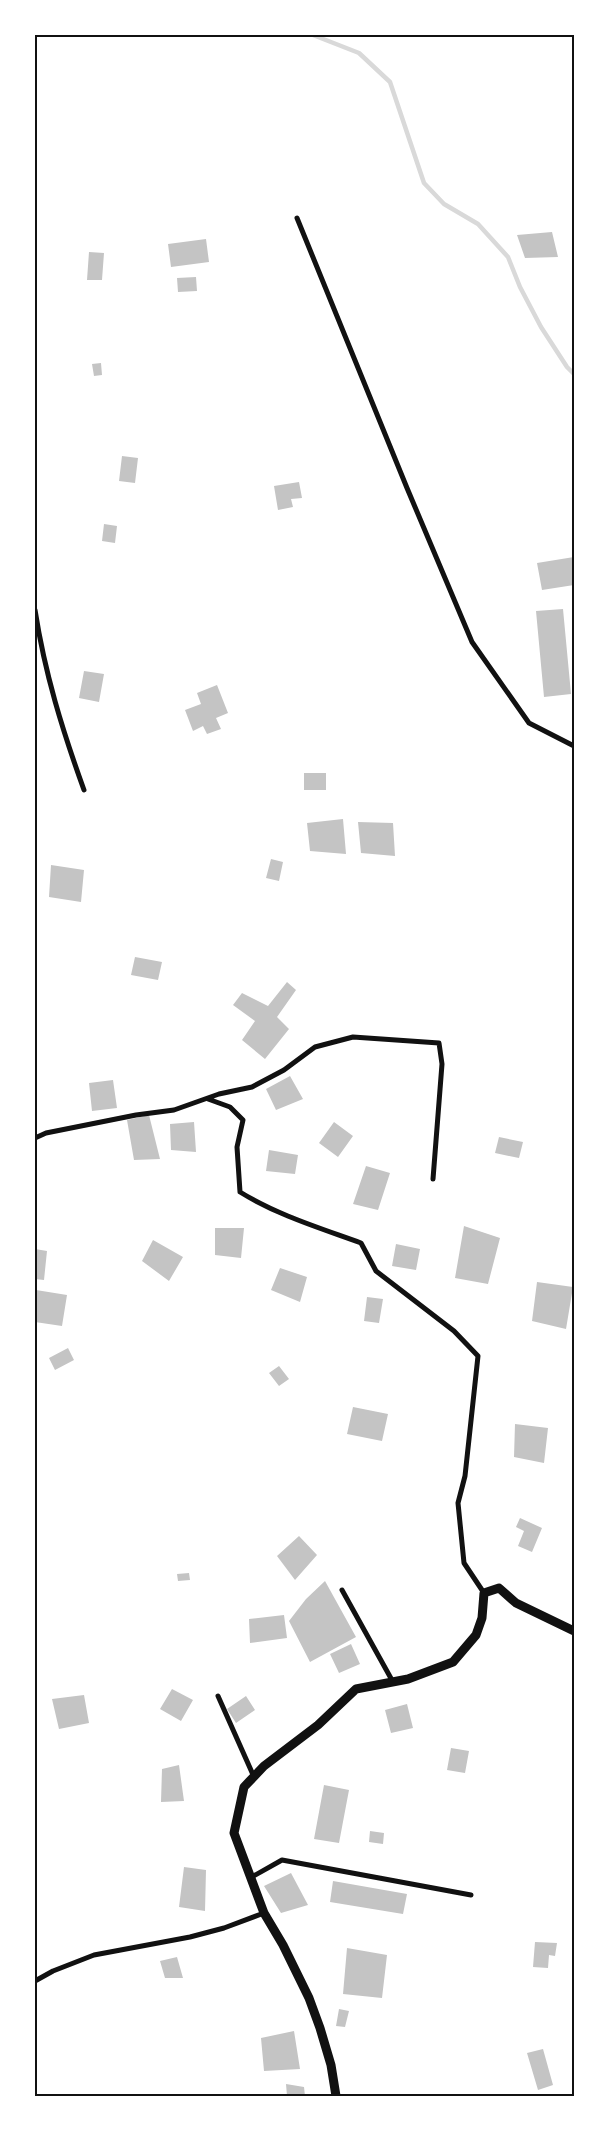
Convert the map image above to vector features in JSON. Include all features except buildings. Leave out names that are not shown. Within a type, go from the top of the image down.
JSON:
[{"type":"street","points":[[297,218],[472,642],[529,723],[574,746]]},
{"type":"street","points":[[35,610],[42,655],[64,733],[84,790]]},
{"type":"street","points":[[35,1138],[46,1133],[174,1110],[220,1094],[252,1087],[284,1070],[315,1047],[353,1037],[440,1043],[442,1064],[433,1179]]},
{"type":"street","points":[[208,1099],[230,1107],[243,1120],[237,1147],[240,1192],[282,1214],[361,1242],[376,1271],[454,1331],[478,1356],[465,1476],[458,1503],[464,1563],[484,1593],[482,1618],[476,1635],[452,1662],[408,1679],[356,1689],[318,1725],[264,1766],[244,1787],[234,1833],[264,1913],[283,1945],[317,2020],[331,2064],[336,2096]]},
{"type":"street","points":[[484,1593],[499,1588],[516,1603],[574,1631]]},
{"type":"street","points":[[342,1590],[393,1682]]},
{"type":"street","points":[[218,1696],[254,1776]]},
{"type":"street","points":[[250,1878],[282,1860],[471,1895]]},
{"type":"street","points":[[35,1981],[53,1971],[94,1954],[190,1937],[224,1928],[264,1913]]},
{"type":"waterway","points":[[313,35],[359,53],[390,82],[424,183],[444,204],[478,224],[508,257],[520,287],[541,327],[567,367],[574,374]]}]
